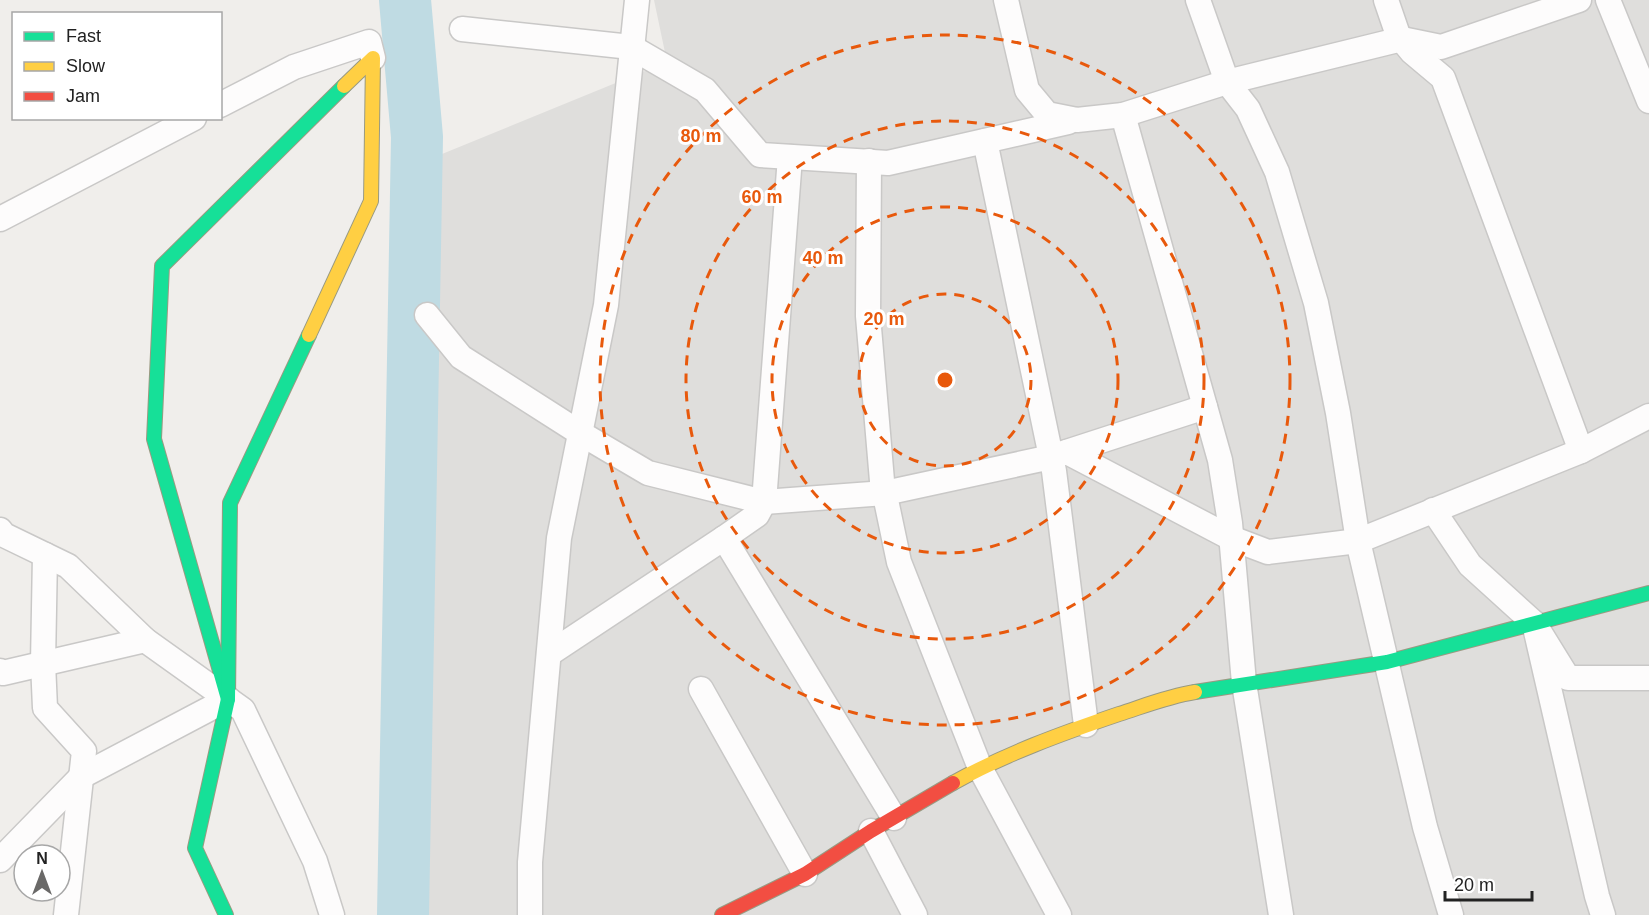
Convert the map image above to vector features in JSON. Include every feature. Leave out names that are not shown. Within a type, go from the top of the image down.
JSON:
[{"type":"street","points":[[530,915],[530,862],[559,538],[606,305],[631,47],[638,0]]},
{"type":"street","points":[[1006,0],[1027,90],[1047,114],[1077,120]]},
{"type":"street","points":[[1198,0],[1227,82],[1248,109],[1277,172],[1316,303],[1338,413],[1358,541],[1425,827],[1451,915]]},
{"type":"street","points":[[1386,0],[1398,35],[1412,52],[1443,78],[1581,451]]},
{"type":"street","points":[[462,29],[631,47],[705,90],[760,155],[888,163],[1077,120],[1123,115],[1227,82],[1402,39],[1441,47],[1579,0]]},
{"type":"street","points":[[1608,0],[1649,101]]},
{"type":"street","points":[[222,104],[294,67],[369,42],[373,58],[371,201],[230,503],[228,699],[195,848],[226,915]]},
{"type":"street","points":[[228,699],[154,439],[162,266],[373,58]]},
{"type":"street","points":[[1123,115],[1220,460],[1231,538],[1244,682],[1281,915]]},
{"type":"street","points":[[0,219],[190,120]]},
{"type":"street","points":[[985,141],[1059,454],[1086,724]]},
{"type":"street","points":[[549,654],[757,515],[764,502],[790,157]]},
{"type":"street","points":[[869,161],[868,316],[885,493],[899,562],[980,768],[1059,915]]},
{"type":"street","points":[[427,315],[461,357],[580,433],[648,473],[764,502],[885,493],[1059,454],[1205,407]]},
{"type":"street","points":[[1059,454],[1231,538],[1268,552],[1358,541],[1581,451],[1649,416]]},
{"type":"street","points":[[1433,510],[1470,565],[1534,623],[1568,678],[1649,678]]},
{"type":"street","points":[[1,538],[68,566],[145,640],[243,710],[315,861],[332,915]]},
{"type":"street","points":[[724,538],[894,818]]},
{"type":"street","points":[[45,555],[43,663],[45,708],[84,751],[66,915]]},
{"type":"street","points":[[722,915],[805,874],[871,831],[980,768],[1086,724],[1177,695],[1244,682],[1387,662],[1649,592]]},
{"type":"street","points":[[1534,623],[1594,885],[1603,915]]},
{"type":"street","points":[[0,671],[3,673],[145,640]]},
{"type":"street","points":[[701,689],[805,874]]},
{"type":"street","points":[[0,860],[82,776],[228,699]]},
{"type":"street","points":[[871,831],[915,915]]},
{"type":"shaded area","points":[[654,0],[1649,0],[1649,915],[404,915],[410,789],[420,163],[667,62]]},
{"type":"waterway","points":[[403,915],[417,137],[405,0]]},
{"type":"traffic: fast","points":[[228,699],[154,439],[162,266],[344,86]]},
{"type":"traffic: fast","points":[[226,915],[195,848],[228,699],[230,503],[309,335]]},
{"type":"traffic: fast","points":[[1195,692],[1387,662],[1649,593]]},
{"type":"traffic: slow","points":[[309,335],[371,201],[373,58],[344,86]]},
{"type":"traffic: slow","points":[[953,783],[1014,753],[1098,721],[1195,692]]},
{"type":"traffic: jam","points":[[722,915],[805,874],[871,831],[953,783]]}]
